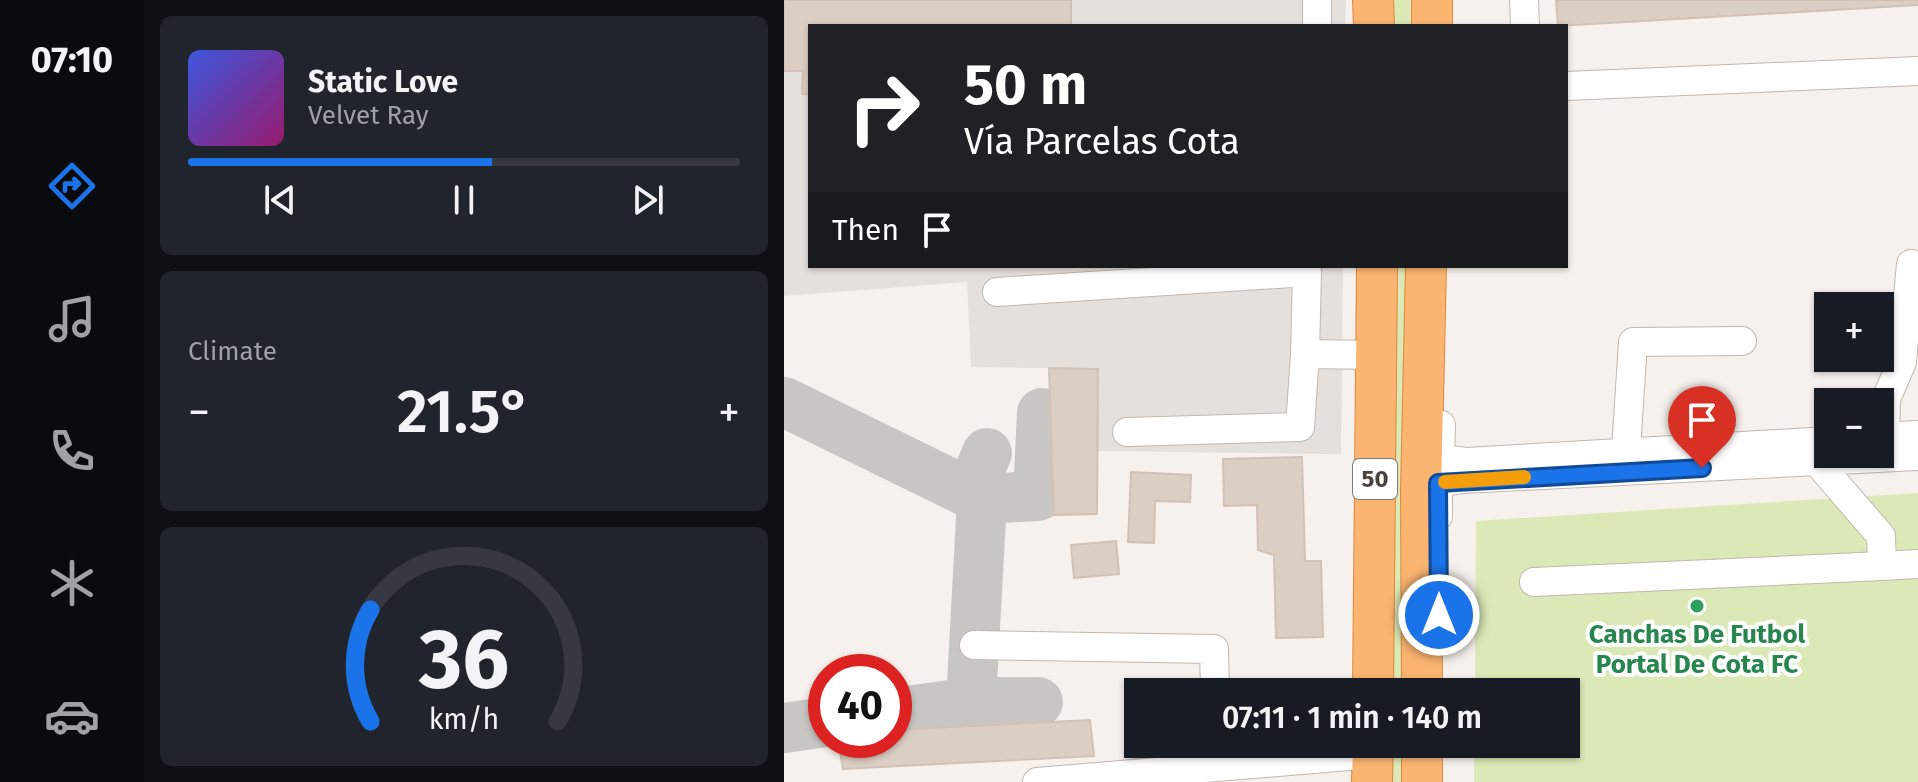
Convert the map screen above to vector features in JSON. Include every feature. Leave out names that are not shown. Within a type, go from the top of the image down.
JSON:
[{"type":"highway","points":[[1373,0],[1374,24]]},
{"type":"highway","name":"50","points":[[1373,678],[1377,268]]},
{"type":"highway","name":"50","points":[[1422,678],[1421,491],[1426,268]]},
{"type":"highway","points":[[1422,758],[1422,782]]},
{"type":"street","points":[[1317,0],[1317,24]]},
{"type":"street","points":[[1524,0],[1525,24]]},
{"type":"street","points":[[1568,86],[1918,71]]},
{"type":"street","points":[[1891,388],[1902,362],[1911,264]]},
{"type":"street","points":[[1437,678],[1444,268]]},
{"type":"street","points":[[997,292],[1307,272],[1300,427],[1127,432]]},
{"type":"street","points":[[1626,450],[1633,342],[1742,341]]},
{"type":"street","points":[[1305,354],[1377,355]]},
{"type":"street","points":[[1894,436],[1918,435]]},
{"type":"street","points":[[1439,471],[1466,462],[1626,450],[1814,452]]},
{"type":"street","points":[[1439,471],[1814,452]]},
{"type":"street","points":[[1894,455],[1918,456]]},
{"type":"street","points":[[1833,468],[1881,536],[1882,566]]},
{"type":"street","points":[[1534,582],[1918,564]]},
{"type":"street","points":[[974,645],[1214,649],[1215,678]]},
{"type":"street","points":[[1037,782],[1202,758]]},
{"type":"street","points":[[1294,758],[1373,760]]},
{"type":"shaded area","points":[[784,0],[1346,0],[1345,24],[808,24],[808,268],[1343,268],[1341,454],[1097,451],[1098,369],[971,367],[967,282],[784,296]]},
{"type":"green space","points":[[1392,0],[1410,0],[1411,24],[1392,24]]},
{"type":"green space","points":[[1393,268],[1411,268],[1408,678],[1390,678]]},
{"type":"green space","name":"Canchas De Futbol Portal De Cota FC","points":[[1918,493],[1918,782],[1474,782],[1474,758],[1580,758],[1580,678],[1475,678],[1476,521]]},
{"type":"green space","points":[[1390,758],[1408,758],[1408,782],[1390,782]]},
{"type":"building","points":[[784,0],[1071,0],[1071,24],[808,24],[808,94],[802,94],[803,71],[784,71]]},
{"type":"building","points":[[1556,0],[1918,0],[1918,5],[1558,24]]},
{"type":"building","points":[[1049,368],[1098,369],[1097,514],[1054,515]]},
{"type":"building","points":[[1302,457],[1305,561],[1321,561],[1323,637],[1276,638],[1274,555],[1258,550],[1257,505],[1224,506],[1223,459]]},
{"type":"building","points":[[1131,472],[1191,475],[1190,502],[1155,501],[1154,543],[1128,542]]},
{"type":"building","points":[[1116,541],[1119,574],[1074,578],[1071,545]]},
{"type":"building","points":[[1090,720],[1094,756],[843,769],[841,758],[912,758],[912,729]]},
{"type":"building","points":[[1134,758],[1175,758],[1175,759],[1134,762]]},
{"type":"taxiway","points":[[784,402],[982,499],[1038,496],[1042,413]]},
{"type":"taxiway","points":[[970,493],[987,453]]},
{"type":"taxiway","points":[[971,702],[982,499]]},
{"type":"taxiway","points":[[912,710],[971,702],[1038,702]]},
{"type":"taxiway","points":[[784,728],[808,725]]},
{"type":"slow traffic","points":[[1445,482],[1524,477]]},
{"type":"place","name":"Canchas De Futbol Portal De Cota FC","points":[[1697,606]]},
{"type":"route","points":[[1439,615],[1438,483],[1462,479],[1702,468]]}]
